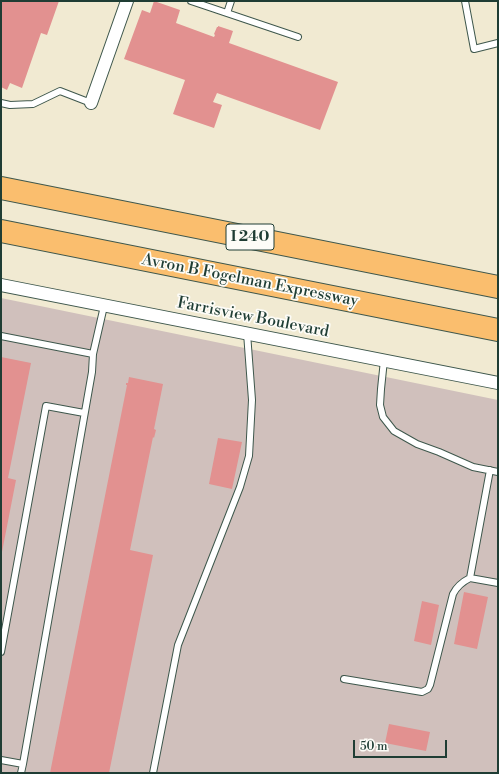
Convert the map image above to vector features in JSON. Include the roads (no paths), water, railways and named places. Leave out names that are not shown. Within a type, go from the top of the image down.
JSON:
[{"type":"highway","name":"I 240","points":[[1,188],[498,287]]},
{"type":"highway","name":"Avron B Fogelman Expressway","points":[[1,232],[498,330]]},
{"type":"street","points":[[91,103],[127,1]]},
{"type":"street","name":"Farrisview Boulevard","points":[[1,285],[498,383]]},
{"type":"lane","points":[[191,1],[298,37]]},
{"type":"lane","points":[[227,13],[231,1]]},
{"type":"lane","points":[[465,1],[474,49],[498,42]]},
{"type":"lane","points":[[1,103],[10,105],[33,104],[60,91],[91,103]]},
{"type":"lane","points":[[21,773],[92,372],[93,354],[104,306]]},
{"type":"lane","points":[[153,773],[178,645],[240,487],[249,456],[252,400],[247,333]]},
{"type":"lane","points":[[1,336],[93,354]]},
{"type":"lane","points":[[384,360],[380,405],[383,416],[394,431],[417,444],[473,467],[498,472]]},
{"type":"lane","points":[[1,652],[46,406],[84,413]]},
{"type":"lane","points":[[470,578],[490,470]]},
{"type":"lane","points":[[344,679],[422,692],[428,689],[452,594],[463,581],[470,578],[498,583]]},
{"type":"lane","points":[[1,760],[23,764]]}]
